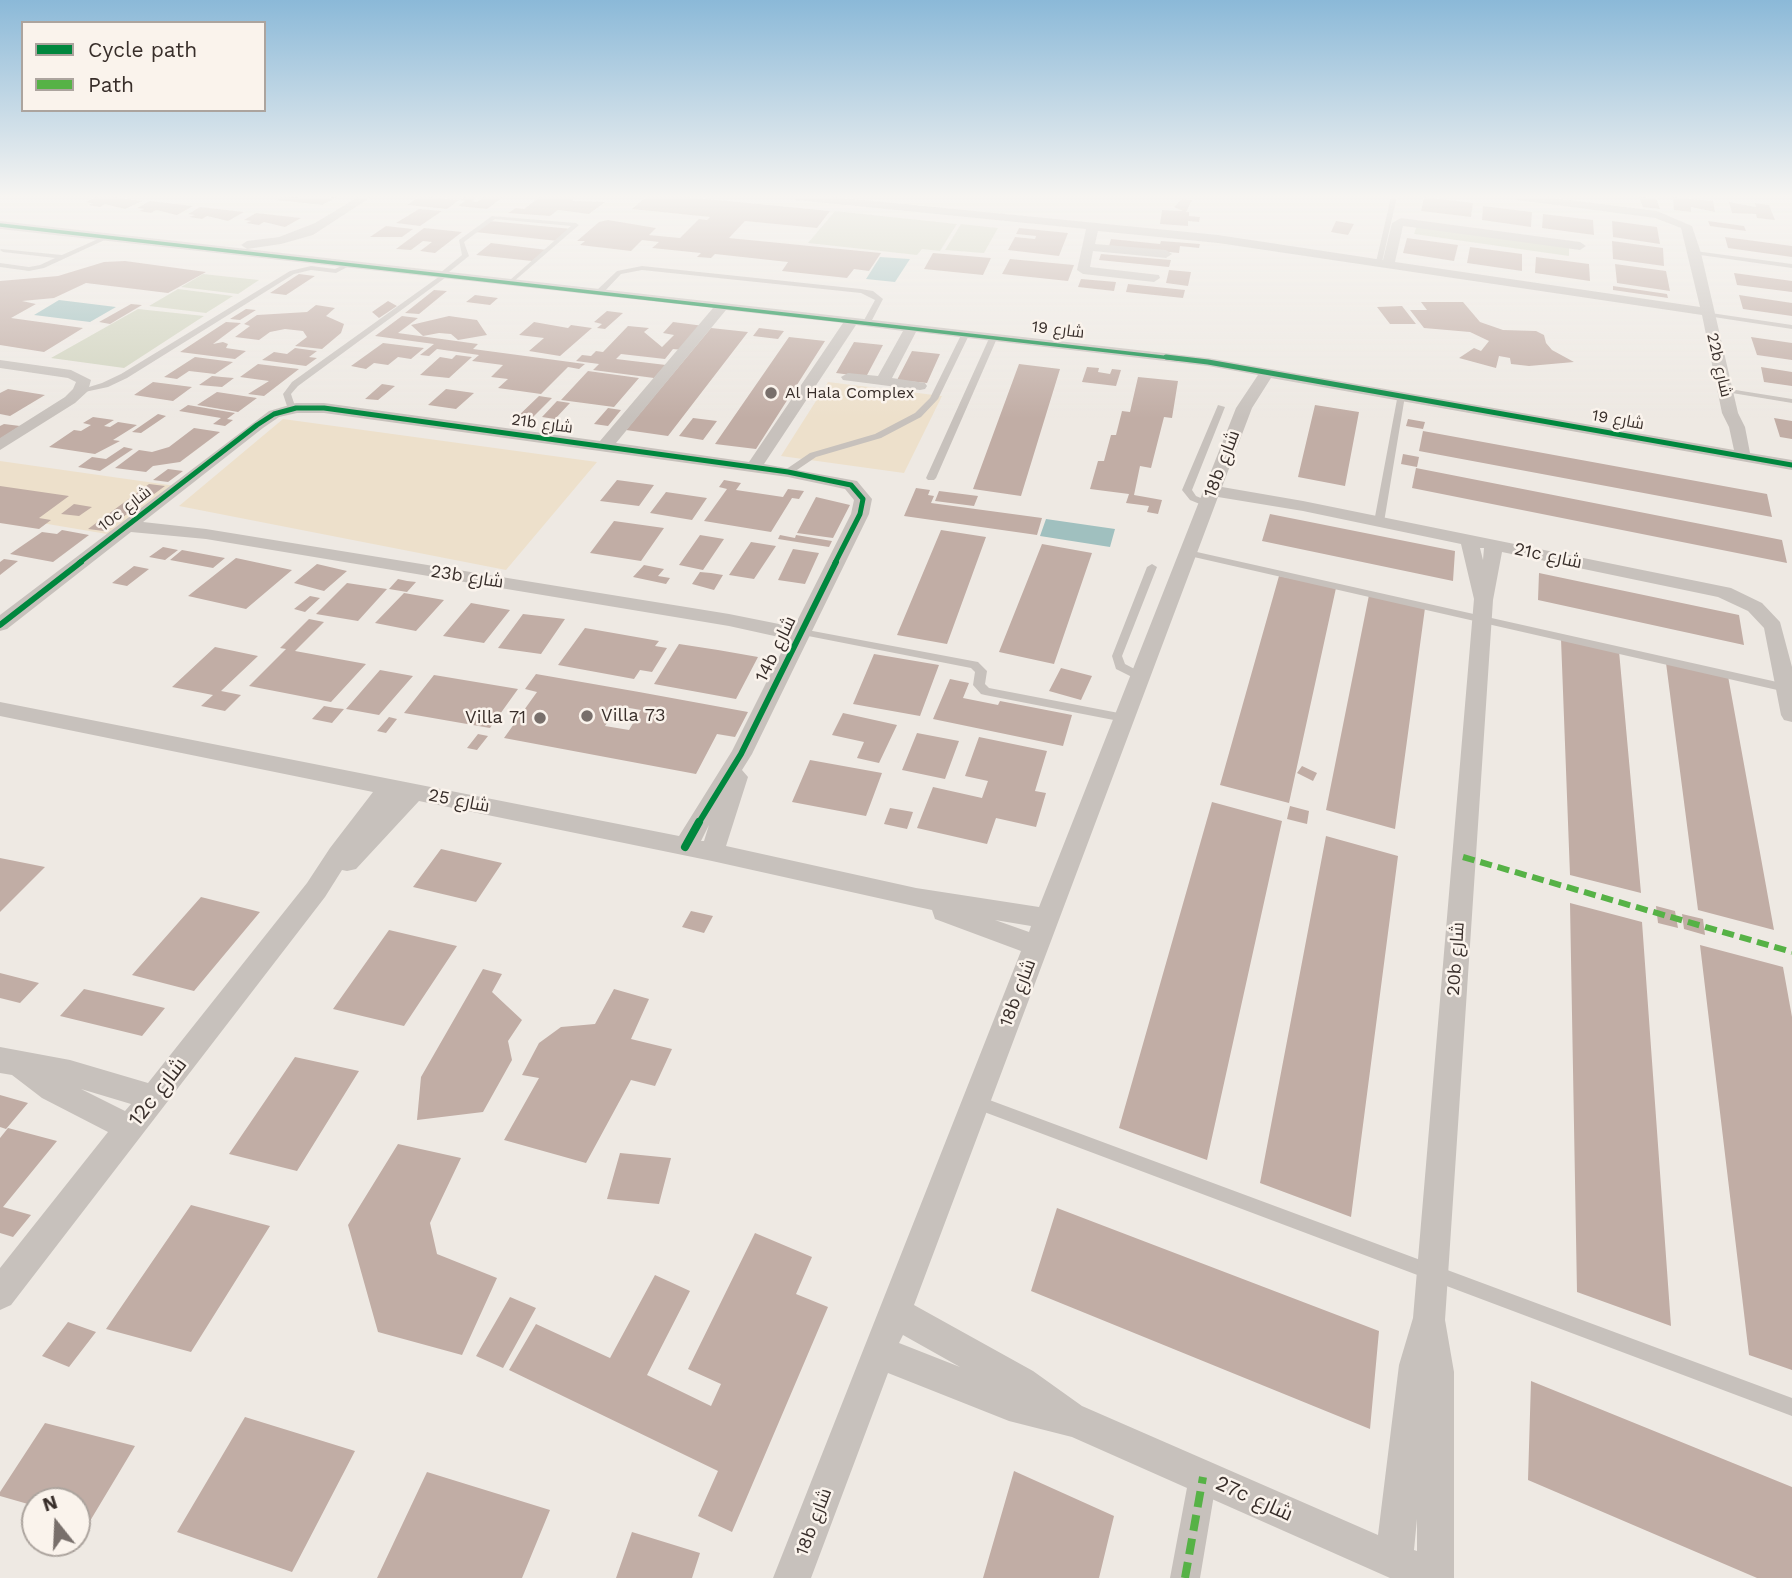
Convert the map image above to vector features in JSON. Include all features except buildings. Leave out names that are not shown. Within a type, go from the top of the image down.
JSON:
[{"type":"street","name":"شارع 19","points":[[413,271],[994,336],[1249,369],[1792,466]]},
{"type":"street","points":[[1089,271],[1154,278]]},
{"type":"street","points":[[1436,271],[1707,311]]},
{"type":"street","name":"22b شارع","points":[[1699,271],[1730,413],[1737,427],[1743,456]]},
{"type":"street","points":[[604,447],[723,305]]},
{"type":"street","points":[[752,468],[859,321]]},
{"type":"street","points":[[883,381],[912,327]]},
{"type":"street","points":[[0,364],[79,376],[84,380],[80,391],[63,405],[0,445]]},
{"type":"street","name":"18b شارع","points":[[792,1578],[1188,553],[1211,492],[1233,408],[1243,394],[1249,369]]},
{"type":"street","name":"18b شارع","points":[[1233,408],[1267,372]]},
{"type":"street","points":[[848,377],[920,386]]},
{"type":"street","name":"21b شارع","points":[[257,425],[274,414],[296,408],[324,408],[827,478]]},
{"type":"street","name":"22b شارع","points":[[1721,452],[1725,424],[1730,413]]},
{"type":"street","name":"10c شارع","points":[[4,620],[257,425]]},
{"type":"street","name":"14b شارع","points":[[685,847],[741,754],[863,507],[863,499],[851,485],[827,478]]},
{"type":"street","name":"21c شارع","points":[[1211,492],[1303,506],[1724,592],[1761,612],[1773,626],[1786,688]]},
{"type":"street","name":"23b شارع","points":[[132,521],[729,620],[803,629]]},
{"type":"street","name":"20b شارع","points":[[1469,540],[1482,609]]},
{"type":"street","name":"20b شارع","points":[[1394,1561],[1416,1365],[1429,1318],[1482,609],[1494,545]]},
{"type":"street","points":[[1786,688],[1792,715]]},
{"type":"street","name":"شارع 25","points":[[0,709],[712,852],[916,898],[1047,918]]},
{"type":"street","name":"14b شارع","points":[[712,852],[736,780],[741,754]]},
{"type":"street","name":"12c شارع","points":[[0,1294],[316,890],[338,855],[389,787]]},
{"type":"street","name":"12c شارع","points":[[316,890],[354,855],[414,792]]},
{"type":"street","name":"شارع 25","points":[[916,898],[950,915],[1036,946]]},
{"type":"street","points":[[11,1063],[70,1073],[153,1098]]},
{"type":"street","points":[[11,1063],[52,1088],[129,1128]]},
{"type":"street","name":"27c شارع","points":[[895,1312],[1021,1383],[1074,1420]]},
{"type":"street","name":"20b شارع","points":[[1429,1318],[1437,1372],[1434,1578]]},
{"type":"street","name":"27c شارع","points":[[879,1352],[1009,1404],[1074,1420],[1434,1578]]},
{"type":"street","points":[[1185,1578],[1203,1477]]},
{"type":"lane","points":[[80,391],[105,385],[124,376],[297,271]]},
{"type":"lane","points":[[296,408],[290,404],[288,394],[295,384],[449,271]]},
{"type":"lane","points":[[512,281],[524,271]]},
{"type":"lane","points":[[600,290],[619,272],[627,271]]},
{"type":"lane","points":[[667,271],[870,293],[879,299],[859,321]]},
{"type":"lane","points":[[1707,311],[1792,327]]},
{"type":"lane","points":[[788,472],[813,456],[885,433],[918,415],[934,399],[966,333]]},
{"type":"lane","points":[[931,478],[994,336]]},
{"type":"lane","points":[[1726,390],[1792,401]]},
{"type":"lane","points":[[1379,522],[1401,396]]},
{"type":"lane","points":[[1188,553],[1482,609],[1786,688]]},
{"type":"lane","points":[[1140,677],[1120,666],[1117,656],[1152,567]]},
{"type":"lane","points":[[803,629],[974,665],[981,671],[979,685],[985,691],[1124,718]]},
{"type":"lane","points":[[976,1102],[1792,1407]]},
{"type":"green space","points":[[203,274],[259,280],[238,294],[181,287]]},
{"type":"green space","points":[[178,289],[233,296],[206,313],[149,306]]},
{"type":"green space","points":[[138,309],[204,316],[124,368],[51,358]]},
{"type":"sand","points":[[828,382],[942,396],[904,473],[781,456]]},
{"type":"sand","points":[[283,419],[597,462],[506,570],[179,506]]},
{"type":"sand","points":[[0,461],[176,486],[113,535],[0,516]]},
{"type":"water","points":[[871,271],[902,271],[895,282],[866,279]]},
{"type":"water","points":[[59,300],[116,307],[90,322],[34,315]]},
{"type":"water","points":[[1046,519],[1115,529],[1110,547],[1040,536]]},
{"type":"marked path","points":[[1463,857],[1792,952]]},
{"type":"marked path","points":[[1185,1578],[1203,1477]]},
{"type":"cycle path","points":[[407,271],[1208,362],[1792,465]]},
{"type":"cycle path","points":[[0,625],[257,425],[274,414],[296,408],[324,408],[788,472],[851,485],[863,499],[860,514],[741,754],[685,847]]},
{"type":"place","name":"Al Hala Complex","points":[[771,393]]},
{"type":"place","name":"Villa 73","points":[[587,716]]},
{"type":"place","name":"Villa 71","points":[[540,718]]}]
